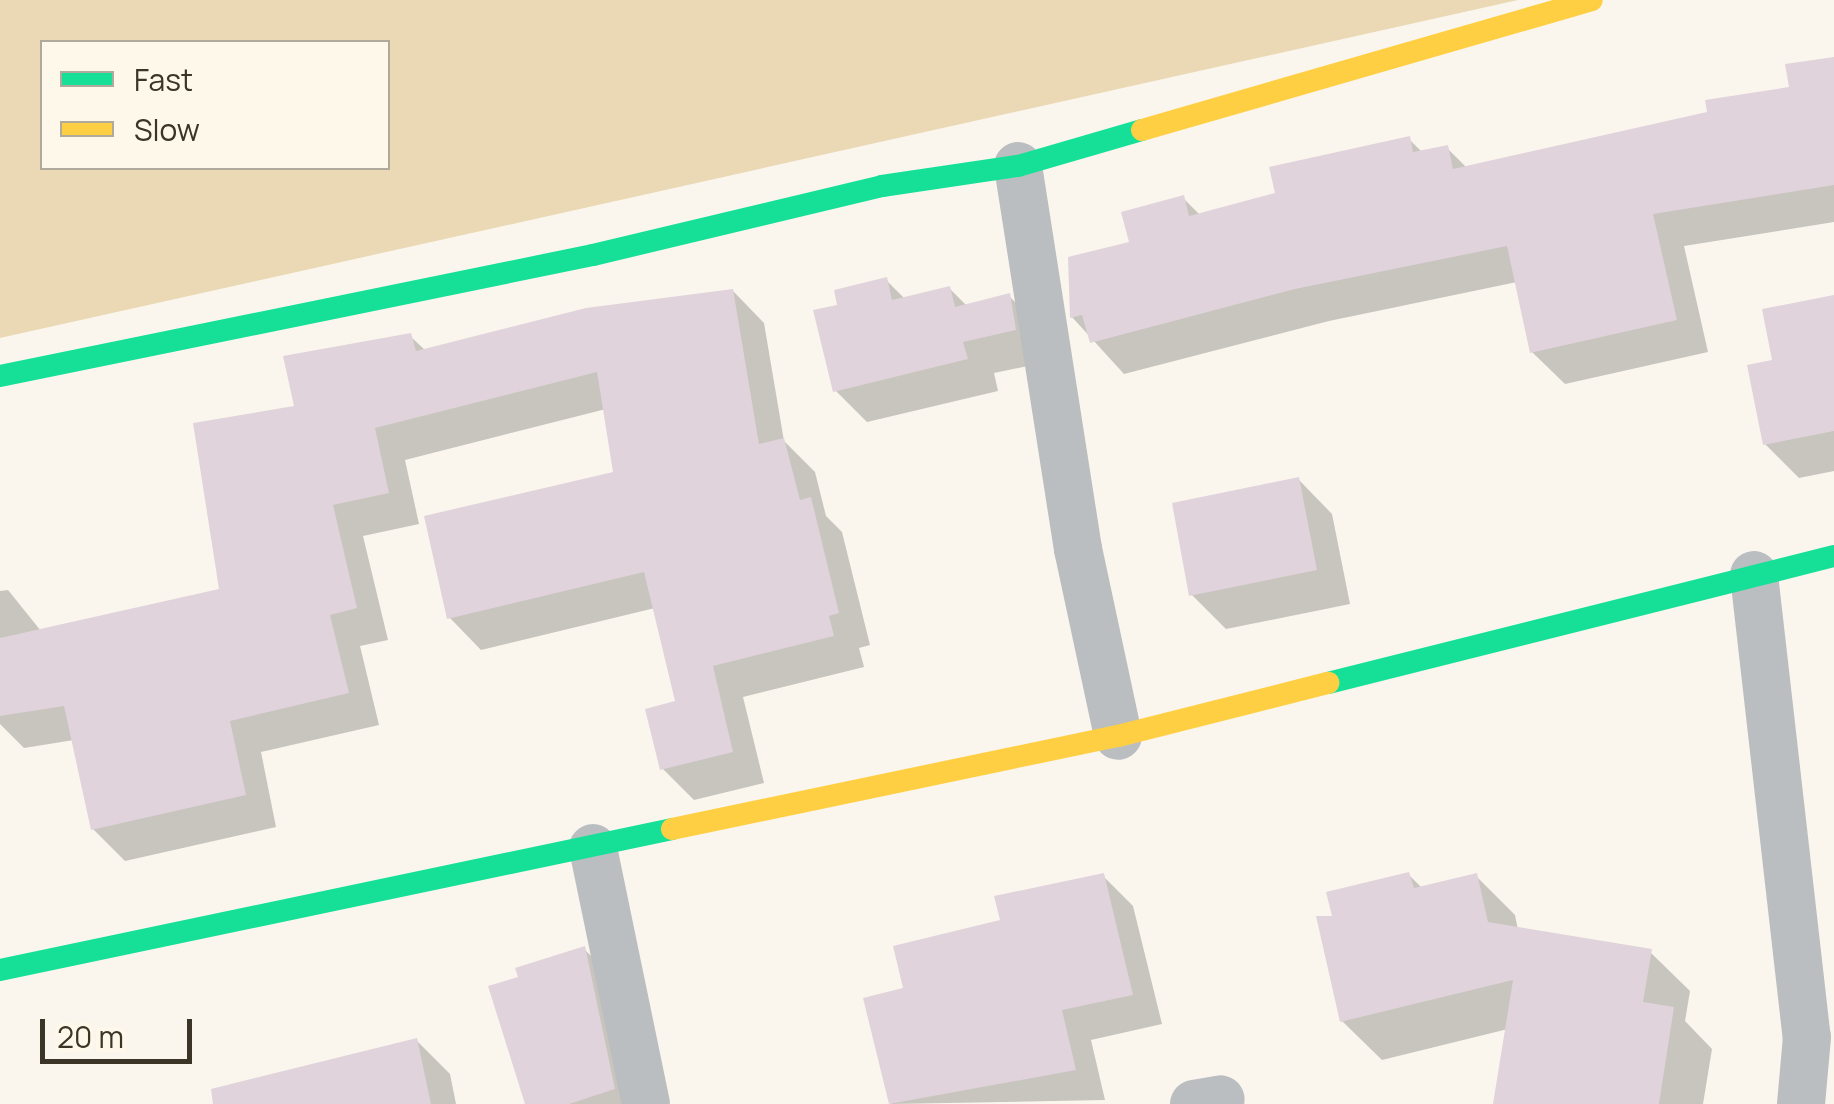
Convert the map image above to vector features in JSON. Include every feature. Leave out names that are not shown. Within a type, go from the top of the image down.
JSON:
[{"type":"street","points":[[0,376],[592,255],[882,186],[1018,166],[1592,0]]},
{"type":"street","points":[[1018,166],[1075,530],[1118,736]]},
{"type":"street","points":[[0,970],[1118,736],[1834,556]]},
{"type":"street","points":[[1754,575],[1806,1019],[1800,1104]]},
{"type":"street","points":[[593,848],[646,1104]]},
{"type":"shaded area","points":[[0,0],[1518,0],[0,338]]},
{"type":"building","points":[[1834,57],[1834,185],[1653,214],[1677,320],[1530,353],[1507,246],[1295,289],[1090,343],[1082,315],[1070,318],[1068,257],[1129,242],[1121,212],[1184,195],[1189,216],[1275,193],[1269,167],[1410,136],[1413,152],[1448,145],[1453,169],[1707,112],[1705,100],[1789,87],[1785,64]]},
{"type":"building","points":[[887,277],[892,300],[950,286],[955,307],[1010,293],[1016,330],[963,342],[968,359],[833,392],[813,310],[837,305],[834,290]]},
{"type":"building","points":[[733,289],[759,444],[784,438],[800,500],[811,497],[839,613],[829,616],[834,636],[713,666],[733,752],[660,770],[645,709],[675,701],[644,572],[447,619],[424,516],[613,472],[597,372],[375,428],[389,493],[333,505],[357,608],[330,615],[349,693],[230,721],[246,795],[91,830],[64,706],[0,716],[0,638],[219,589],[193,423],[294,406],[283,356],[411,333],[416,351],[586,308]]},
{"type":"building","points":[[1834,295],[1834,431],[1763,445],[1747,365],[1772,360],[1762,309]]},
{"type":"building","points":[[1299,477],[1317,570],[1189,596],[1172,503]]},
{"type":"building","points":[[1409,872],[1414,888],[1477,873],[1488,922],[1652,949],[1643,1002],[1674,1007],[1659,1104],[1493,1104],[1513,980],[1340,1022],[1316,916],[1332,916],[1326,892]]},
{"type":"building","points":[[1104,873],[1133,995],[1062,1010],[1076,1070],[889,1104],[863,998],[903,988],[893,946],[1000,920],[994,896]]},
{"type":"building","points":[[585,946],[615,1089],[569,1104],[525,1104],[488,986],[518,977],[515,968]]},
{"type":"building","points":[[417,1038],[431,1104],[213,1104],[211,1089]]},
{"type":"traffic: fast","points":[[0,376],[593,255],[882,186],[1018,166],[1142,130]]},
{"type":"traffic: fast","points":[[1328,683],[1834,556]]},
{"type":"traffic: fast","points":[[0,970],[672,829]]},
{"type":"traffic: slow","points":[[1142,130],[1592,0]]},
{"type":"traffic: slow","points":[[672,829],[1118,736],[1328,683]]}]
